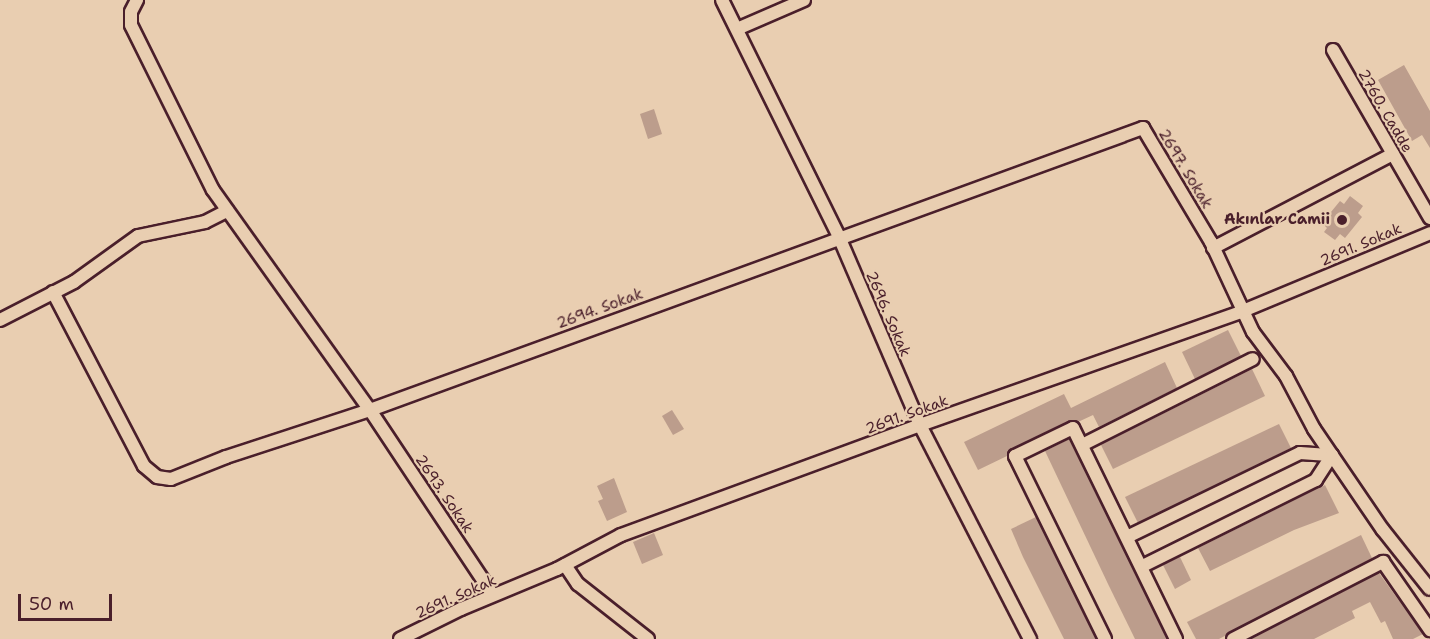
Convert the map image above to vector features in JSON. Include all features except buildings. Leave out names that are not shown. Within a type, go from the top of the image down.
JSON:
[{"type":"street","name":"2693. Sokak","points":[[137,0],[131,12],[132,25],[226,211],[296,303],[493,595]]},
{"type":"street","name":"2696. Sokak","points":[[722,0],[839,237],[920,425],[1030,639]]},
{"type":"street","points":[[737,29],[804,0]]},
{"type":"street","name":"2760. Cadde","points":[[1333,50],[1430,218]]},
{"type":"street","name":"2697. Sokak","points":[[839,237],[1143,128],[1173,174],[1213,248],[1253,332],[1286,375],[1314,429],[1383,530],[1430,590]]},
{"type":"street","points":[[1213,248],[1393,154]]},
{"type":"street","points":[[0,320],[74,282],[138,236],[205,222],[226,211]]},
{"type":"street","name":"2691. Sokak","points":[[400,639],[493,595],[565,565],[621,536],[920,425],[1243,311],[1430,233]]},
{"type":"street","name":"2694. Sokak","points":[[52,292],[144,466],[157,477],[171,479],[226,457],[370,410],[839,237]]},
{"type":"street","points":[[1082,446],[1253,359]]},
{"type":"street","points":[[1105,639],[1015,456],[1073,428],[1176,639]]},
{"type":"street","points":[[1127,537],[1300,453],[1332,455],[1316,480],[1141,567]]},
{"type":"street","points":[[1233,639],[1383,562],[1430,630]]},
{"type":"street","points":[[565,565],[578,584],[648,639]]},
{"type":"place","name":"Akınlar Camii","points":[[1342,220]]}]
